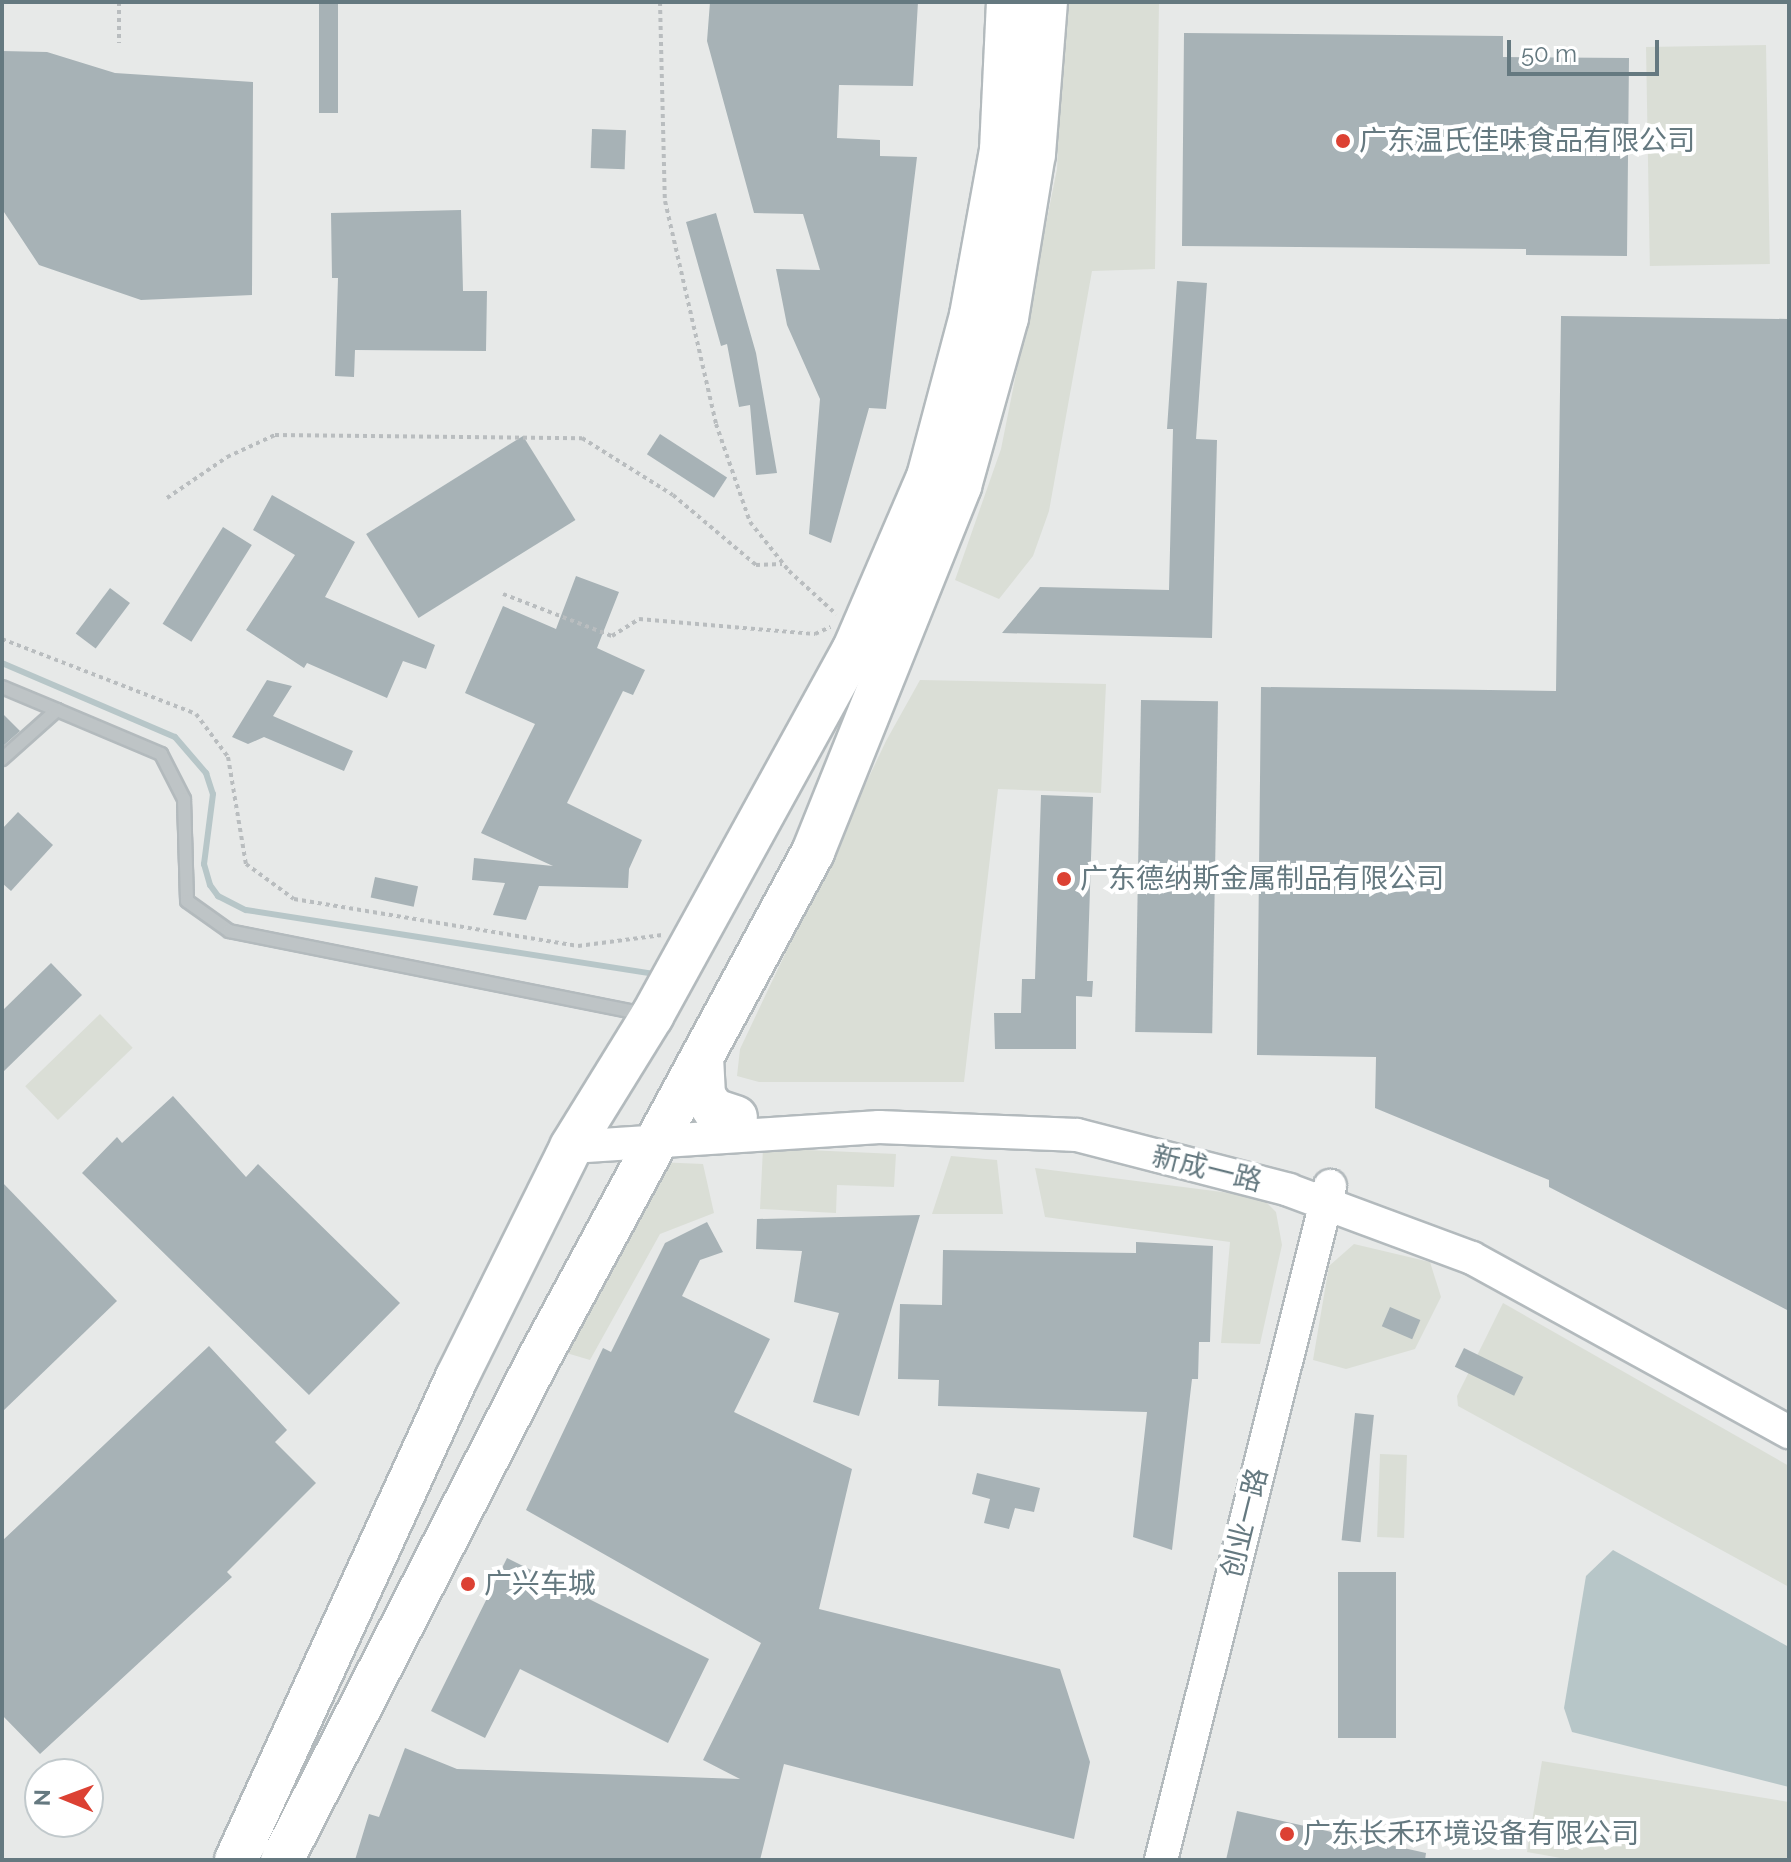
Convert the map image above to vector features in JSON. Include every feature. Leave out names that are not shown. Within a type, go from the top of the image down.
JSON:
[{"type":"highway","points":[[236,1860],[457,1377],[576,1138],[652,1016],[853,651],[928,477],[971,315],[1001,150],[1008,2]]},
{"type":"highway","points":[[282,1860],[662,1131],[813,852],[960,486],[1007,318],[1034,154],[1046,2]]},
{"type":"highway","points":[[702,1057],[704,1096],[714,1110],[736,1117]]},
{"type":"street","name":"新成一路","points":[[662,1131],[736,1117],[879,1109],[1080,1117],[1480,1242],[1789,1412]]},
{"type":"street","name":"新成一路","points":[[576,1138],[662,1131],[879,1127],[1077,1135],[1263,1184],[1327,1194],[1386,1226],[1472,1258],[1789,1432]]},
{"type":"street","points":[[1263,1184],[1295,1207],[1312,1250],[1339,1231],[1386,1226]]},
{"type":"street","name":"创业一路","points":[[1161,1860],[1327,1194]]},
{"type":"lane","points":[[2,687],[161,754],[184,799],[187,901],[229,931],[652,1016]]},
{"type":"lane","points":[[2,759],[57,710]]},
{"type":"path","points":[[119,2],[119,43]]},
{"type":"path","points":[[503,594],[612,636],[639,619],[815,634],[843,621],[782,564],[750,522],[716,424],[665,201],[660,2]]},
{"type":"path","points":[[167,498],[227,457],[275,435],[582,438],[673,495],[756,565],[782,564]]},
{"type":"path","points":[[2,639],[196,714],[228,757],[246,864],[294,899],[578,946],[700,928]]},
{"type":"shaded area","points":[[2,2],[1789,2],[1789,1860],[2,1860]]},
{"type":"shaded area","points":[[1064,2],[1159,2],[1155,269],[1092,271],[1049,511],[1033,556],[999,599],[955,580],[1001,449],[1057,169]]},
{"type":"shaded area","points":[[1766,45],[1770,264],[1650,266],[1646,47]]},
{"type":"shaded area","points":[[920,680],[1106,684],[1101,793],[998,789],[964,1082],[759,1082],[737,1076],[740,1049],[886,741]]},
{"type":"shaded area","points":[[100,1014],[133,1048],[58,1120],[25,1086]]},
{"type":"shaded area","points":[[763,1148],[896,1154],[894,1187],[837,1185],[836,1213],[760,1209]]},
{"type":"shaded area","points":[[951,1156],[997,1160],[1003,1214],[932,1214]]},
{"type":"shaded area","points":[[657,1162],[703,1164],[714,1213],[660,1234],[590,1360],[553,1349]]},
{"type":"shaded area","points":[[1035,1168],[1261,1197],[1276,1212],[1282,1245],[1260,1344],[1221,1343],[1230,1242],[1045,1217]]},
{"type":"shaded area","points":[[1354,1244],[1430,1262],[1441,1297],[1415,1349],[1346,1369],[1313,1360],[1329,1266]]},
{"type":"shaded area","points":[[1503,1303],[1789,1466],[1789,1587],[1458,1406],[1457,1396]]},
{"type":"shaded area","points":[[1380,1454],[1407,1455],[1404,1538],[1377,1537]]},
{"type":"shaded area","points":[[1613,1550],[1789,1647],[1789,1787],[1572,1732],[1564,1708],[1586,1576]]},
{"type":"shaded area","points":[[1542,1761],[1789,1802],[1789,1860],[1572,1860],[1527,1852]]},
{"type":"building","points":[[319,2],[338,2],[338,113],[319,113]]},
{"type":"building","points":[[710,2],[918,2],[913,86],[839,85],[837,138],[880,140],[880,156],[917,157],[886,409],[869,408],[831,543],[809,534],[820,399],[787,325],[776,269],[820,270],[803,214],[754,213],[707,41]]},
{"type":"building","name":"广东温氏佳味食品有限公司","points":[[1184,33],[1503,36],[1503,57],[1629,58],[1627,256],[1526,255],[1526,249],[1182,246]]},
{"type":"building","points":[[2,51],[47,52],[115,73],[253,82],[252,295],[141,300],[39,265],[2,209]]},
{"type":"building","points":[[592,129],[626,130],[625,169],[591,168]]},
{"type":"building","points":[[461,210],[463,291],[487,291],[486,351],[355,350],[354,377],[335,376],[338,278],[332,278],[331,213]]},
{"type":"building","points":[[716,213],[756,353],[777,473],[756,475],[750,405],[739,407],[727,344],[721,346],[686,222]]},
{"type":"building","points":[[1177,281],[1207,283],[1196,439],[1217,440],[1212,638],[1002,633],[1040,587],[1169,590],[1173,429],[1167,429]]},
{"type":"building","points":[[1561,316],[1789,319],[1789,1311],[1549,1187],[1549,1180],[1375,1108],[1376,1057],[1257,1055],[1261,687],[1556,691]]},
{"type":"building","points":[[660,434],[727,478],[714,498],[647,454]]},
{"type":"building","points":[[523,436],[575,520],[419,618],[366,534]]},
{"type":"building","points":[[272,495],[355,542],[325,597],[435,645],[426,669],[403,661],[387,698],[307,663],[304,668],[246,630],[295,555],[253,530]]},
{"type":"building","points":[[223,527],[252,545],[191,642],[163,624]]},
{"type":"building","points":[[576,576],[619,592],[597,648],[645,670],[633,695],[623,691],[567,803],[642,840],[629,869],[628,888],[539,886],[526,920],[493,915],[505,883],[472,880],[474,858],[553,866],[481,833],[535,724],[465,693],[503,606],[556,629]]},
{"type":"building","points":[[110,588],[130,603],[96,649],[76,634]]},
{"type":"building","points":[[267,680],[292,686],[273,716],[353,751],[344,771],[264,737],[248,744],[232,737]]},
{"type":"building","points":[[1141,700],[1218,701],[1212,1033],[1135,1032]]},
{"type":"building","points":[[2,713],[20,731],[2,747]]},
{"type":"building","points":[[1041,795],[1093,797],[1087,981],[1093,981],[1092,997],[1076,996],[1076,1049],[995,1049],[994,1013],[1021,1013],[1022,979],[1035,979]]},
{"type":"building","points":[[18,812],[53,845],[11,891],[2,883],[2,829]]},
{"type":"building","points":[[375,877],[418,886],[414,907],[371,898]]},
{"type":"building","points":[[51,963],[82,995],[2,1073],[2,1011]]},
{"type":"building","points":[[173,1096],[246,1177],[258,1164],[400,1303],[309,1395],[82,1173],[117,1137],[122,1143]]},
{"type":"building","points":[[2,1182],[117,1301],[2,1412]]},
{"type":"building","points":[[920,1215],[859,1416],[813,1402],[839,1313],[794,1302],[802,1251],[756,1249],[757,1219]]},
{"type":"building","points":[[707,1222],[723,1252],[700,1260],[682,1296],[770,1339],[734,1412],[852,1469],[819,1609],[1060,1669],[1090,1762],[1074,1839],[784,1764],[760,1860],[355,1860],[369,1814],[379,1817],[405,1748],[457,1769],[740,1779],[703,1760],[761,1643],[526,1510],[603,1348],[611,1352],[665,1243]]},
{"type":"building","points":[[1136,1242],[1213,1246],[1210,1342],[1199,1342],[1198,1379],[1192,1379],[1172,1550],[1133,1537],[1147,1412],[938,1406],[939,1380],[898,1379],[900,1304],[942,1305],[943,1250],[1136,1253]]},
{"type":"building","points":[[1390,1307],[1420,1320],[1412,1339],[1382,1326]]},
{"type":"building","points":[[209,1346],[287,1430],[275,1442],[316,1483],[227,1572],[232,1577],[40,1754],[2,1715],[2,1541]]},
{"type":"building","points":[[1464,1348],[1523,1377],[1514,1396],[1455,1367]]},
{"type":"building","points":[[1355,1413],[1374,1415],[1361,1542],[1342,1540]]},
{"type":"building","points":[[977,1473],[1040,1488],[1034,1512],[1015,1508],[1009,1529],[984,1523],[990,1499],[972,1494]]},
{"type":"building","points":[[507,1558],[709,1659],[668,1743],[520,1669],[485,1738],[431,1711]]},
{"type":"building","points":[[1338,1572],[1396,1572],[1396,1738],[1338,1738]]},
{"type":"building","name":"广东长禾环境设备有限公司","points":[[1237,1811],[1426,1853],[1425,1860],[1226,1860]]},
{"type":"waterway","points":[[2,663],[175,737],[206,773],[213,794],[204,864],[210,885],[218,896],[246,910],[657,974]]},
{"type":"place","name":"广东温氏佳味食品有限公司","points":[[1343,141]]},
{"type":"place","name":"广东德纳斯金属制品有限公司","points":[[1064,879]]},
{"type":"place","name":"广兴车城","points":[[468,1584]]},
{"type":"place","name":"广东长禾环境设备有限公司","points":[[1287,1834]]}]
